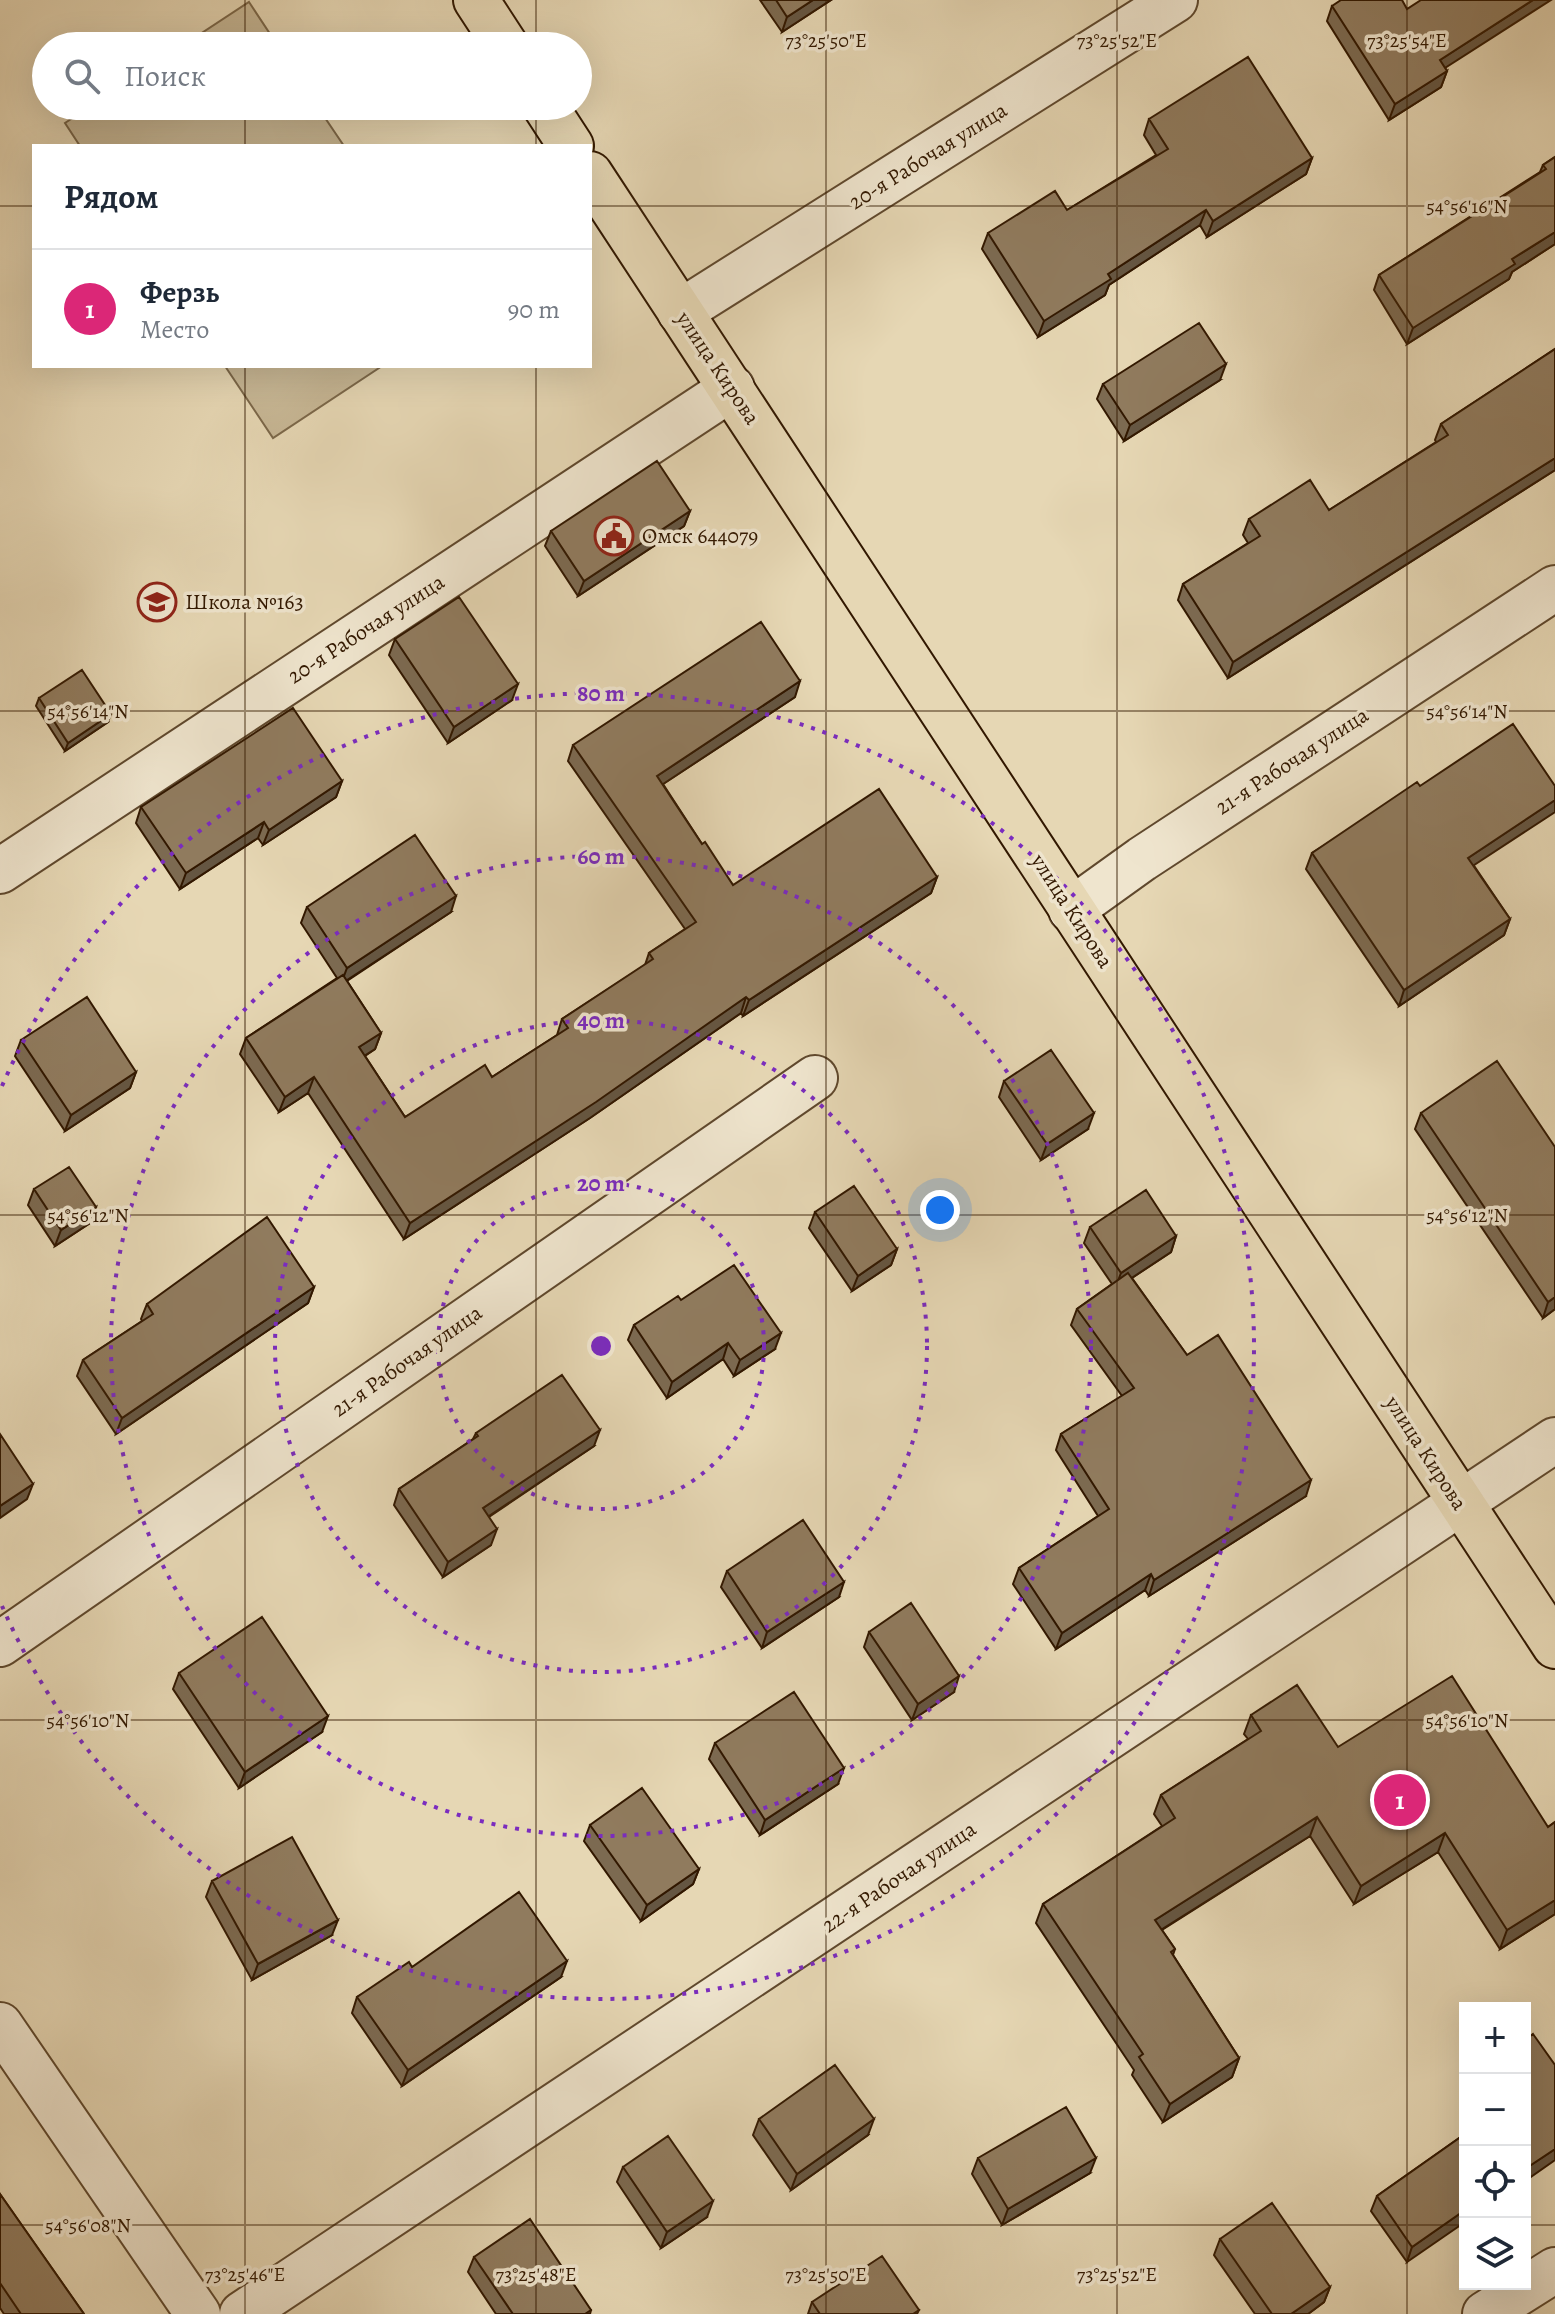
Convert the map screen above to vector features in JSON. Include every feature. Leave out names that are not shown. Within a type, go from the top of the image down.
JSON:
[{"type":"main road","points":[[476,0],[497,32]]},
{"type":"main road","points":[[554,120],[570,144]]},
{"type":"main road","name":"улица Кирова","points":[[592,177],[1459,1505],[1555,1646]]},
{"type":"street","name":"20-я Рабочая улица","points":[[680,312],[1175,0]]},
{"type":"street","name":"20-я Рабочая улица","points":[[0,871],[732,388]]},
{"type":"street","name":"21-я Рабочая улица","points":[[1071,910],[1155,850],[1555,588]]},
{"type":"street","name":"21-я Рабочая улица","points":[[0,1644],[815,1078]]},
{"type":"street","name":"22-я Рабочая улица","points":[[242,2314],[1555,1440]]},
{"type":"street","points":[[0,2025],[198,2314]]},
{"type":"street","points":[[1485,2314],[1555,2270]]},
{"type":"shaded area","points":[[249,2],[269,32],[203,32]]},
{"type":"shaded area","points":[[70,120],[326,120],[343,144],[79,144],[65,123]]},
{"type":"shaded area","points":[[226,368],[379,368],[273,438]]},
{"type":"building","points":[[776,0],[813,0],[787,17]]},
{"type":"building","points":[[1341,0],[1402,0],[1407,9],[1421,0],[1533,0],[1440,60],[1447,71],[1395,104],[1332,6]]},
{"type":"building","points":[[1248,57],[1312,158],[1213,221],[1206,210],[1108,274],[1111,279],[1044,321],[988,233],[1055,191],[1067,210],[1168,149],[1149,119]]},
{"type":"building","points":[[1555,157],[1555,232],[1512,259],[1515,264],[1413,328],[1379,275],[1546,169],[1543,165]]},
{"type":"building","points":[[1199,323],[1226,364],[1130,425],[1103,384]]},
{"type":"building","points":[[1555,349],[1555,458],[1233,662],[1183,584],[1260,536],[1249,519],[1310,480],[1329,510],[1448,435],[1441,424]]},
{"type":"building","points":[[657,461],[690,511],[584,581],[551,531]]},
{"type":"building","points":[[459,597],[518,684],[454,727],[395,639]]},
{"type":"building","points":[[761,622],[800,681],[657,776],[702,844],[705,842],[733,885],[879,789],[937,877],[749,1000],[746,997],[596,1102],[410,1223],[314,1077],[285,1097],[246,1038],[343,975],[381,1033],[359,1047],[405,1117],[485,1065],[492,1077],[568,1028],[562,1019],[653,959],[649,953],[696,922],[573,745]]},
{"type":"building","points":[[82,670],[111,714],[68,743],[39,698]]},
{"type":"building","points":[[293,708],[342,781],[269,830],[264,822],[186,873],[141,807]]},
{"type":"building","points":[[1513,724],[1555,786],[1555,800],[1468,858],[1510,919],[1404,990],[1312,853],[1417,782],[1420,786]]},
{"type":"building","points":[[415,835],[456,896],[347,968],[307,907]]},
{"type":"building","points":[[87,997],[136,1072],[71,1115],[21,1040]]},
{"type":"building","points":[[1051,1050],[1094,1113],[1047,1144],[1004,1081]]},
{"type":"building","points":[[1497,1061],[1555,1147],[1555,1297],[1548,1302],[1421,1113]]},
{"type":"building","points":[[69,1167],[96,1207],[61,1230],[34,1189]]},
{"type":"building","points":[[854,1186],[897,1249],[858,1276],[815,1212]]},
{"type":"building","points":[[1146,1190],[1176,1236],[1121,1273],[1090,1227]]},
{"type":"building","points":[[267,1217],[314,1287],[122,1418],[83,1360],[153,1314],[147,1304]]},
{"type":"building","points":[[734,1265],[781,1333],[740,1360],[728,1343],[672,1382],[634,1325],[678,1296],[681,1300]]},
{"type":"building","points":[[1128,1273],[1187,1355],[1218,1335],[1311,1480],[1154,1580],[1151,1574],[1062,1633],[1019,1568],[1109,1509],[1061,1434],[1134,1388],[1077,1309]]},
{"type":"building","points":[[562,1375],[600,1430],[483,1508],[497,1529],[448,1562],[399,1489]]},
{"type":"building","points":[[0,1434],[33,1484],[0,1506]]},
{"type":"building","points":[[803,1520],[844,1582],[767,1632],[727,1571]]},
{"type":"building","points":[[911,1603],[959,1676],[918,1704],[869,1632]]},
{"type":"building","points":[[262,1617],[328,1716],[245,1772],[179,1673]]},
{"type":"building","points":[[1452,1676],[1548,1827],[1555,1822],[1555,1900],[1507,1930],[1445,1833],[1361,1886],[1317,1817],[1155,1920],[1175,1949],[1171,1952],[1239,2058],[1170,2104],[1139,2057],[1143,2054],[1043,1904],[1175,1818],[1161,1795],[1261,1731],[1251,1715],[1297,1685],[1338,1747]]},
{"type":"building","points":[[794,1692],[844,1768],[765,1820],[715,1743]]},
{"type":"building","points":[[642,1788],[699,1869],[647,1905],[590,1825]]},
{"type":"building","points":[[292,1837],[338,1920],[258,1964],[212,1881]]},
{"type":"building","points":[[519,1892],[567,1961],[408,2070],[357,1997],[409,1962],[412,1967]]},
{"type":"building","points":[[1533,2034],[1555,2065],[1555,2149],[1531,2165],[1531,2074]]},
{"type":"building","points":[[835,2065],[874,2119],[797,2174],[759,2119]]},
{"type":"building","points":[[1066,2107],[1096,2158],[1008,2209],[978,2158]]},
{"type":"building","points":[[668,2136],[713,2201],[667,2232],[623,2167]]},
{"type":"building","points":[[1459,2138],[1459,2214],[1412,2247],[1377,2196]]},
{"type":"building","points":[[0,2194],[84,2314],[21,2314],[0,2283]]},
{"type":"building","points":[[1272,2203],[1330,2287],[1291,2314],[1272,2314],[1220,2239]]},
{"type":"building","points":[[530,2219],[591,2310],[585,2314],[513,2314],[474,2257]]},
{"type":"building","points":[[882,2256],[919,2310],[913,2314],[820,2314],[812,2302]]},
{"type":"place","name":"Омск 644079","points":[[614,536]]},
{"type":"place","name":"Школа №163","points":[[157,602]]},
{"type":"place","name":"Ферзь","points":[[1400,1800]]}]
